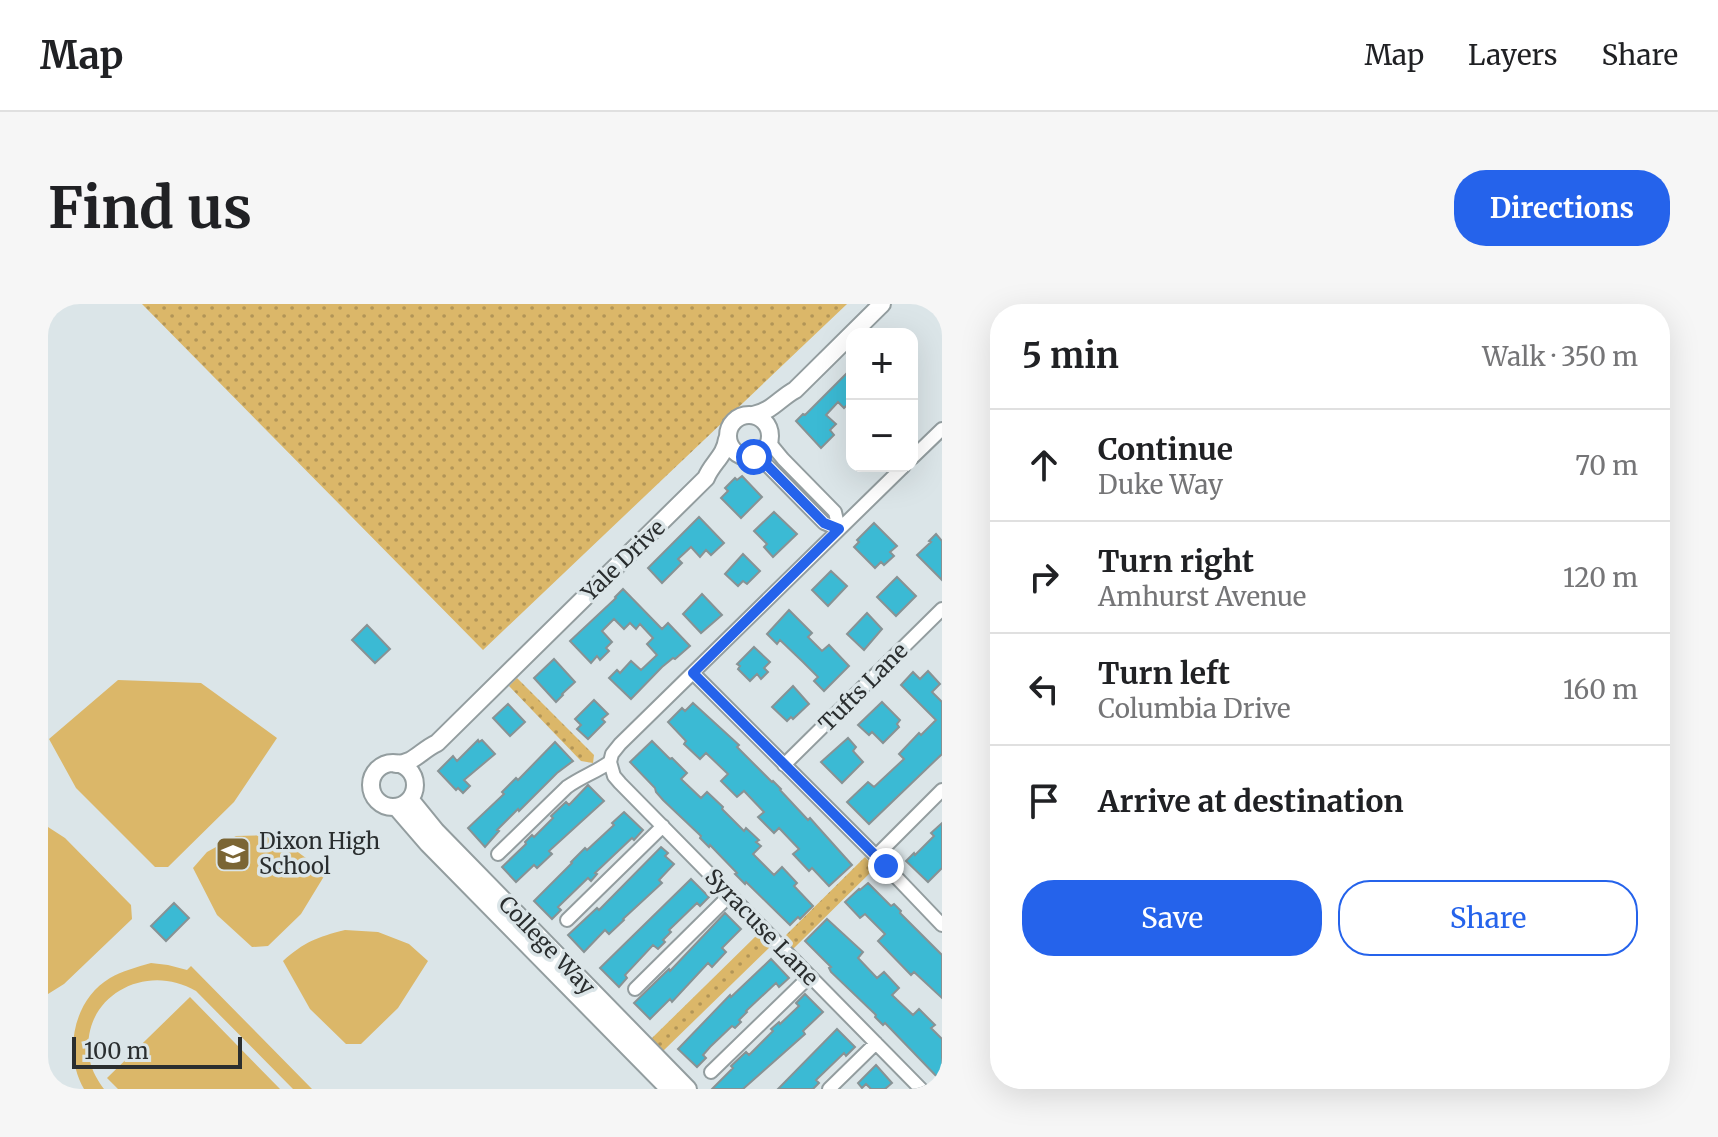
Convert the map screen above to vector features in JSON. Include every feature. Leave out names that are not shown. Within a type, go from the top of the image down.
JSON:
[{"type":"street","points":[[753,415],[770,410],[795,390],[882,304]]},
{"type":"street","points":[[752,456],[766,449],[773,421],[789,404],[795,390]]},
{"type":"street","points":[[746,414],[765,421],[770,438],[783,459],[835,512],[839,529],[824,523],[752,456],[734,452],[727,433],[734,420],[746,414]]},
{"type":"street","points":[[918,452],[942,429]]},
{"type":"street","name":"Yale Drive","points":[[396,764],[409,762],[437,743],[706,478],[724,453],[727,439]]},
{"type":"street","name":"Yale Drive","points":[[706,478],[717,474],[739,457],[752,456]]},
{"type":"street","points":[[498,854],[567,787],[610,762],[620,744],[898,472]]},
{"type":"street","name":"Tufts Lane","points":[[784,765],[942,609]]},
{"type":"street","points":[[693,673],[942,925]]},
{"type":"street","name":"Yale Drive","points":[[414,782],[417,770],[432,755],[437,743]]},
{"type":"street","name":"Syracuse Lane","points":[[610,762],[614,776],[921,1089]]},
{"type":"street","points":[[396,764],[408,770],[414,782],[415,788],[403,803],[389,807],[376,799],[371,785],[372,778],[381,767],[396,764]]},
{"type":"street","points":[[876,856],[942,790]]},
{"type":"street","name":"College Way","points":[[403,803],[428,844],[669,1089]]},
{"type":"street","name":"College Way","points":[[403,803],[436,831],[688,1089]]},
{"type":"street","points":[[567,920],[663,826]]},
{"type":"street","points":[[635,989],[730,895]]},
{"type":"street","points":[[711,1072],[810,976]]},
{"type":"street","points":[[829,1089],[876,1043]]},
{"type":"shaded area","points":[[142,304],[847,304],[483,650]]},
{"type":"shaded area","points":[[517,678],[594,755],[593,763],[581,761],[509,686]]},
{"type":"shaded area","points":[[118,680],[201,683],[277,738],[234,802],[168,867],[155,867],[76,788],[49,739]]},
{"type":"shaded area","points":[[48,827],[65,838],[131,905],[132,919],[64,984],[48,994]]},
{"type":"shaded area","points":[[275,835],[326,873],[301,914],[268,946],[252,947],[217,915],[193,868],[207,852],[236,836]]},
{"type":"shaded area","points":[[865,857],[875,868],[792,950],[782,939]]},
{"type":"shaded area","points":[[345,930],[378,932],[409,944],[428,961],[398,1008],[361,1044],[346,1044],[310,1009],[283,961],[311,941]]},
{"type":"shaded area","points":[[758,934],[771,946],[662,1052],[650,1040]]},
{"type":"shaded area","points":[[151,963],[187,970],[191,966],[312,1089],[293,1089],[196,991],[176,983],[156,980],[136,983],[104,1003],[94,1020],[89,1039],[91,1065],[104,1089],[84,1089],[74,1060],[73,1044],[80,1013],[97,988],[110,978]]},
{"type":"shaded area","points":[[190,997],[280,1089],[118,1089],[107,1078]]},
{"type":"building","points":[[846,374],[846,406],[844,408],[838,402],[826,415],[836,424],[830,430],[834,435],[821,448],[796,421]]},
{"type":"building","points":[[742,476],[762,497],[741,518],[721,498],[728,491],[725,488],[735,478],[737,480]]},
{"type":"building","points":[[774,512],[797,534],[773,557],[764,547],[767,544],[754,531]]},
{"type":"building","points":[[699,517],[724,543],[711,555],[706,550],[700,557],[691,547],[678,559],[682,563],[662,583],[648,568]]},
{"type":"building","points":[[874,523],[897,546],[890,552],[894,556],[875,568],[854,547]]},
{"type":"building","points":[[936,534],[942,541],[942,580],[917,555]]},
{"type":"building","points":[[743,554],[760,571],[747,584],[743,581],[738,586],[725,574]]},
{"type":"building","points":[[831,571],[847,586],[828,606],[812,590]]},
{"type":"building","points":[[897,577],[916,596],[896,616],[877,597]]},
{"type":"building","points":[[623,589],[662,629],[668,623],[690,646],[662,667],[631,699],[609,678],[617,670],[620,673],[631,661],[641,670],[657,655],[647,644],[653,638],[640,624],[636,629],[630,623],[624,629],[614,619],[602,631],[612,642],[606,648],[609,651],[600,660],[597,656],[591,663],[570,641]]},
{"type":"building","points":[[702,594],[722,615],[701,633],[683,614]]},
{"type":"building","points":[[789,610],[812,633],[808,637],[822,651],[829,645],[849,666],[824,691],[814,681],[818,677],[803,662],[780,640],[777,644],[767,634]]},
{"type":"building","points":[[867,613],[882,629],[864,650],[847,634]]},
{"type":"building","points":[[367,625],[390,649],[375,663],[352,640]]},
{"type":"building","points":[[754,647],[770,662],[764,668],[768,672],[761,679],[757,674],[750,681],[737,664]]},
{"type":"building","points":[[554,659],[575,682],[556,702],[534,678]]},
{"type":"building","points":[[928,671],[940,684],[932,692],[942,702],[942,754],[869,824],[847,802],[868,782],[874,787],[904,759],[899,754],[936,720],[901,685],[913,672],[920,679]]},
{"type":"building","points":[[793,686],[809,704],[787,721],[772,707]]},
{"type":"building","points":[[594,700],[608,714],[602,719],[605,722],[588,739],[577,729],[581,725],[575,719]]},
{"type":"building","points":[[882,702],[900,720],[897,724],[899,727],[883,743],[872,732],[869,735],[858,725]]},
{"type":"building","points":[[693,703],[739,745],[737,747],[808,820],[810,818],[852,865],[829,886],[793,854],[799,849],[779,828],[774,833],[758,817],[764,812],[744,791],[737,797],[721,781],[728,774],[706,753],[700,759],[684,744],[686,741],[668,722],[682,708],[685,711]]},
{"type":"building","points":[[508,704],[525,722],[510,736],[493,718]]},
{"type":"building","points":[[848,738],[856,747],[853,751],[863,762],[842,783],[821,762]]},
{"type":"building","points":[[478,740],[482,740],[495,754],[464,780],[470,786],[463,793],[438,771],[453,756],[457,761]]},
{"type":"building","points":[[652,741],[687,773],[681,779],[701,798],[707,792],[744,831],[746,828],[759,840],[756,842],[761,846],[753,854],[774,875],[782,867],[797,883],[794,886],[813,906],[800,919],[798,917],[790,925],[745,884],[630,762]]},
{"type":"building","points":[[555,742],[573,761],[518,809],[485,847],[468,828]]},
{"type":"building","points":[[588,785],[604,801],[549,851],[552,854],[537,868],[534,865],[516,882],[502,867],[553,818],[551,816],[566,802],[569,805]]},
{"type":"building","points":[[624,812],[643,830],[595,873],[591,881],[588,878],[558,907],[561,910],[552,919],[534,901]]},
{"type":"building","points":[[942,823],[942,868],[928,882],[906,861],[934,836],[931,833]]},
{"type":"building","points":[[661,847],[674,864],[659,880],[662,883],[609,934],[605,930],[584,952],[568,935],[597,908],[599,910]]},
{"type":"building","points":[[691,879],[709,897],[700,906],[697,903],[669,930],[671,932],[658,949],[653,945],[625,975],[627,978],[619,987],[600,968]]},
{"type":"building","points":[[868,883],[891,906],[894,904],[942,955],[942,998],[914,972],[911,975],[878,941],[885,934],[865,914],[860,918],[845,902]]},
{"type":"building","points":[[174,903],[189,918],[166,941],[151,926]]},
{"type":"building","points":[[725,913],[741,929],[722,948],[726,952],[712,967],[708,963],[672,1002],[670,999],[650,1019],[634,1003],[670,971]]},
{"type":"building","points":[[827,919],[863,952],[858,958],[877,978],[884,972],[899,988],[892,995],[913,1015],[919,1009],[935,1025],[931,1028],[942,1039],[942,1082],[831,972],[831,967],[805,941]]},
{"type":"building","points":[[771,959],[789,978],[779,987],[776,983],[746,1011],[739,1020],[741,1022],[735,1028],[732,1026],[710,1047],[703,1055],[706,1058],[697,1067],[678,1049],[730,995]]},
{"type":"building","points":[[805,994],[823,1012],[803,1031],[805,1034],[743,1089],[712,1089],[733,1068],[731,1066],[746,1052],[749,1055],[773,1031],[771,1029],[799,1006],[796,1003]]},
{"type":"building","points":[[837,1029],[855,1047],[846,1056],[844,1053],[816,1080],[819,1083],[813,1089],[778,1089]]},
{"type":"building","points":[[876,1065],[892,1083],[885,1089],[871,1089],[866,1084],[862,1088],[858,1083]]},
{"type":"place","name":"Dixon High School","points":[[233,854]]},
{"type":"route","points":[[754,457],[757,455],[772,469],[824,523],[839,529],[693,673],[886,866]]}]
